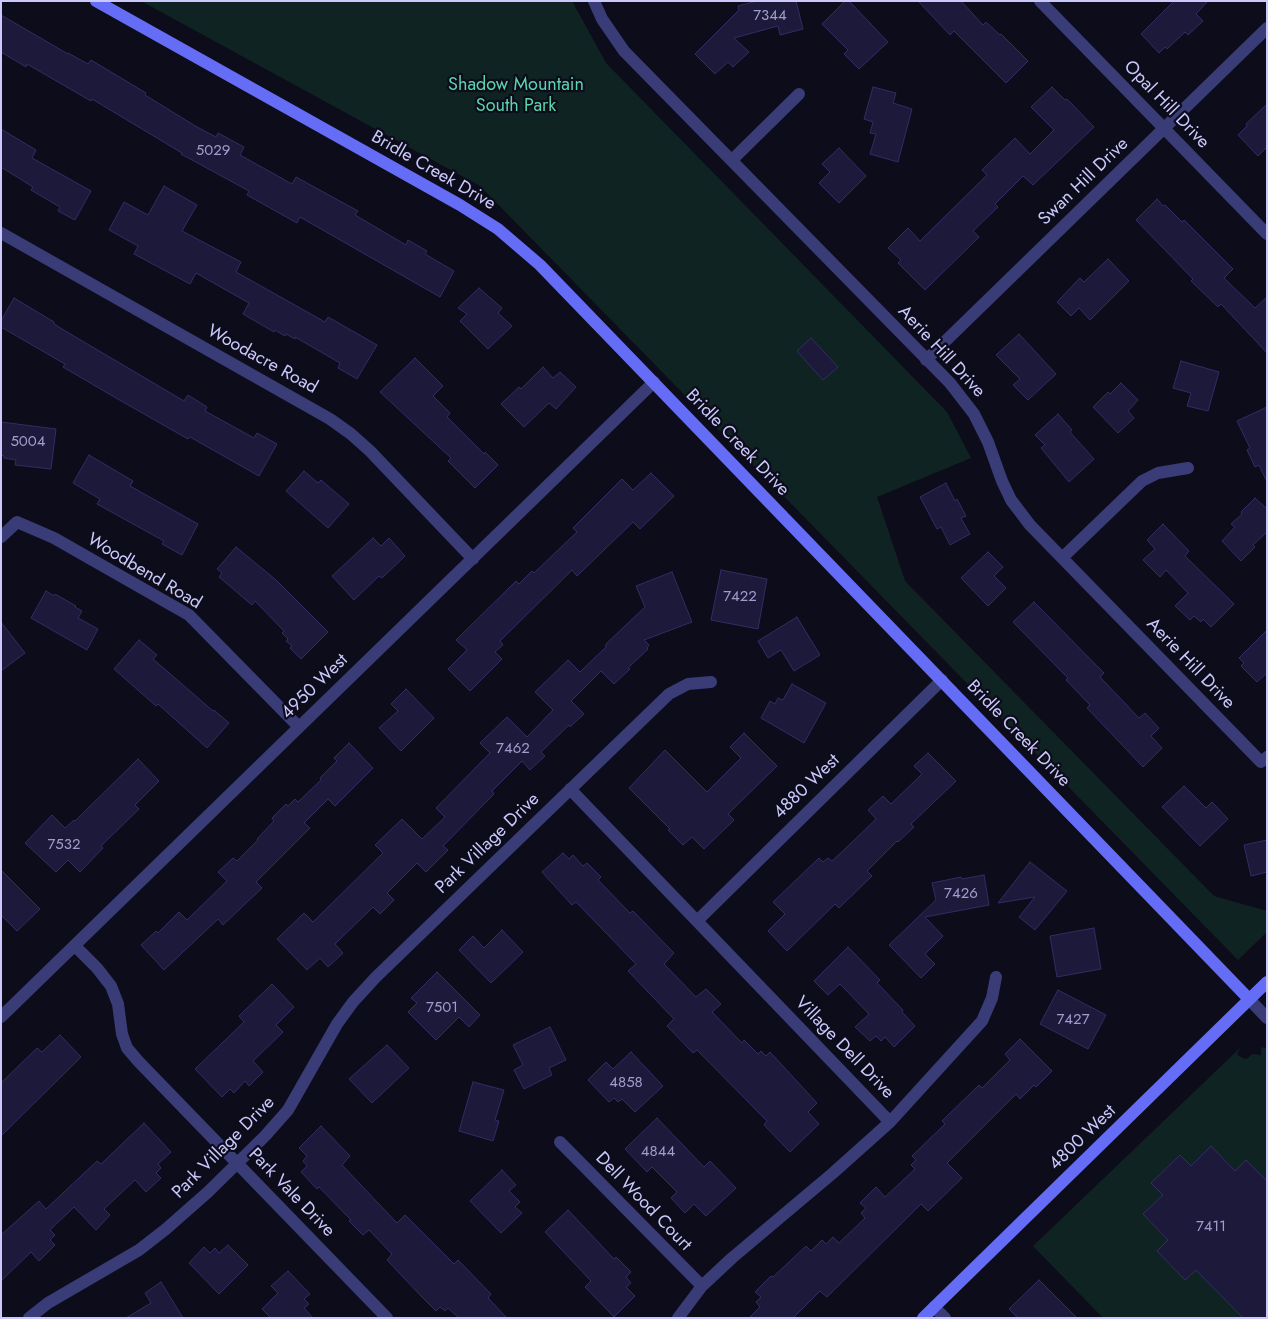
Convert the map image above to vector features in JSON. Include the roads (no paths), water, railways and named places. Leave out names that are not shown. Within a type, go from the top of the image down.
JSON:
[{"type":"street","name":"Bridle Creek Drive","points":[[96,1],[430,188],[498,229],[540,265],[1267,1018]]},
{"type":"street","name":"Aerie Hill Drive","points":[[594,1],[602,19],[624,51],[950,383],[974,414],[988,442],[1011,500],[1030,525],[1264,759]]},
{"type":"street","name":"Opal Hill Drive","points":[[1040,1],[1267,234]]},
{"type":"street","name":"Swan Hill Drive","points":[[926,360],[1267,28]]},
{"type":"street","points":[[732,160],[798,94]]},
{"type":"street","name":"Woodacre Road","points":[[1,233],[330,419],[370,451],[473,559]]},
{"type":"street","name":"4950 West","points":[[3,1013],[75,946],[654,382]]},
{"type":"street","points":[[1062,558],[1142,481],[1158,473],[1188,468]]},
{"type":"street","name":"Woodbend Road","points":[[1,537],[16,522],[54,538],[189,615],[299,726]]},
{"type":"street","name":"4880 West","points":[[698,920],[942,680]]},
{"type":"street","name":"Park Village Drive","points":[[29,1318],[48,1303],[139,1250],[173,1223],[238,1163],[288,1110],[337,1024],[353,1002],[669,694],[688,684],[711,682]]},
{"type":"street","name":"Village Dell Drive","points":[[570,789],[698,920],[890,1122],[732,1258],[702,1286],[678,1318]]},
{"type":"street","name":"Park Vale Drive","points":[[75,946],[97,968],[111,986],[118,1004],[122,1034],[127,1048],[387,1318]]},
{"type":"street","points":[[890,1122],[982,1021],[992,998],[996,977]]},
{"type":"street","name":"4800 West","points":[[923,1318],[1267,982]]},
{"type":"street","name":"Dell Wood Court","points":[[560,1142],[702,1286]]},
{"type":"street","points":[[934,1307],[945,1318]]},
{"type":"park label","name":"Shadow Mountain South Park","points":[[516,96]]}]
